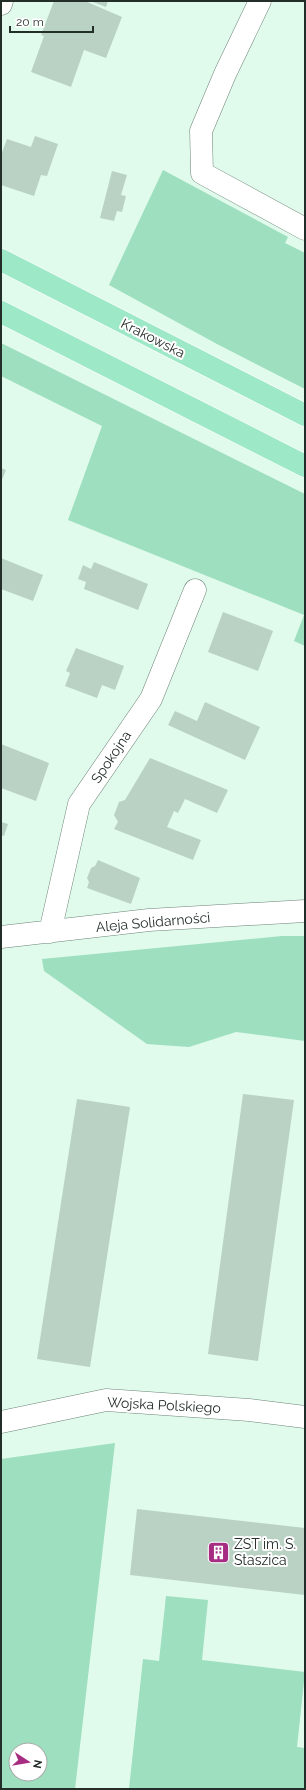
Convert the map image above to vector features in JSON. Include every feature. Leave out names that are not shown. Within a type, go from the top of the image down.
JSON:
[{"type":"main road","name":"Krakowska","points":[[1,260],[305,415]]},
{"type":"main road","points":[[1,312],[305,466]]},
{"type":"street","points":[[260,1],[225,74],[201,131],[202,173],[305,229]]},
{"type":"street","name":"Spokojna","points":[[50,932],[79,804],[151,699],[195,590]]},
{"type":"street","name":"Aleja Solidarności","points":[[1,937],[149,920],[305,911]]},
{"type":"street","name":"Wojska Polskiego","points":[[1,1422],[106,1400],[249,1410],[305,1417]]},
{"type":"green space","points":[[163,170],[288,237],[285,243],[305,253],[305,389],[217,344],[109,285]]},
{"type":"green space","points":[[1,343],[305,494],[305,646],[294,641],[304,615],[68,520],[102,426],[1,376]]},
{"type":"green space","points":[[282,936],[305,936],[305,1041],[236,1032],[189,1047],[147,1044],[44,971],[42,959]]},
{"type":"green space","points":[[115,1443],[75,1789],[1,1789],[1,1459]]},
{"type":"green space","points":[[166,1596],[208,1600],[202,1660],[305,1672],[297,1747],[305,1748],[305,1789],[129,1789],[143,1659],[159,1661]]},
{"type":"building","points":[[54,1],[85,1],[122,17],[106,58],[84,50],[71,87],[31,72],[44,36],[41,35]]},
{"type":"building","points":[[90,1],[108,1],[106,7]]},
{"type":"building","points":[[35,136],[58,144],[47,176],[41,175],[34,196],[1,185],[1,155],[7,139],[31,147]]},
{"type":"building","points":[[112,171],[127,175],[121,195],[126,196],[122,212],[117,211],[114,221],[100,218]]},
{"type":"building","points":[[1,468],[6,470],[1,482]]},
{"type":"building","points":[[1,558],[43,575],[33,601],[1,589]]},
{"type":"building","points":[[94,562],[148,584],[138,610],[84,589],[86,582],[78,579],[83,565],[91,569]]},
{"type":"building","points":[[223,612],[273,631],[258,671],[208,652]]},
{"type":"building","points":[[76,648],[124,666],[115,690],[102,685],[97,698],[65,686],[70,673],[66,671]]},
{"type":"building","points":[[205,702],[260,727],[245,760],[168,725],[175,711],[197,721]]},
{"type":"building","points":[[1,744],[49,763],[36,801],[1,788]]},
{"type":"building","points":[[150,758],[228,790],[217,813],[185,799],[178,813],[174,811],[167,827],[201,840],[193,860],[114,829],[118,822],[114,815],[119,802],[125,800]]},
{"type":"building","points":[[1,822],[8,824],[4,836],[1,835]]},
{"type":"building","points":[[98,860],[140,878],[131,904],[87,888],[89,882],[87,878],[91,868],[95,866]]},
{"type":"building","points":[[243,1094],[294,1100],[258,1361],[208,1354]]},
{"type":"building","points":[[77,1099],[130,1107],[90,1367],[37,1359]]},
{"type":"building","name":"ZST im. S. Staszica","points":[[137,1509],[305,1528],[305,1595],[130,1575]]},
{"type":"place","name":"ZST im. S. Staszica","points":[[219,1552]]}]
